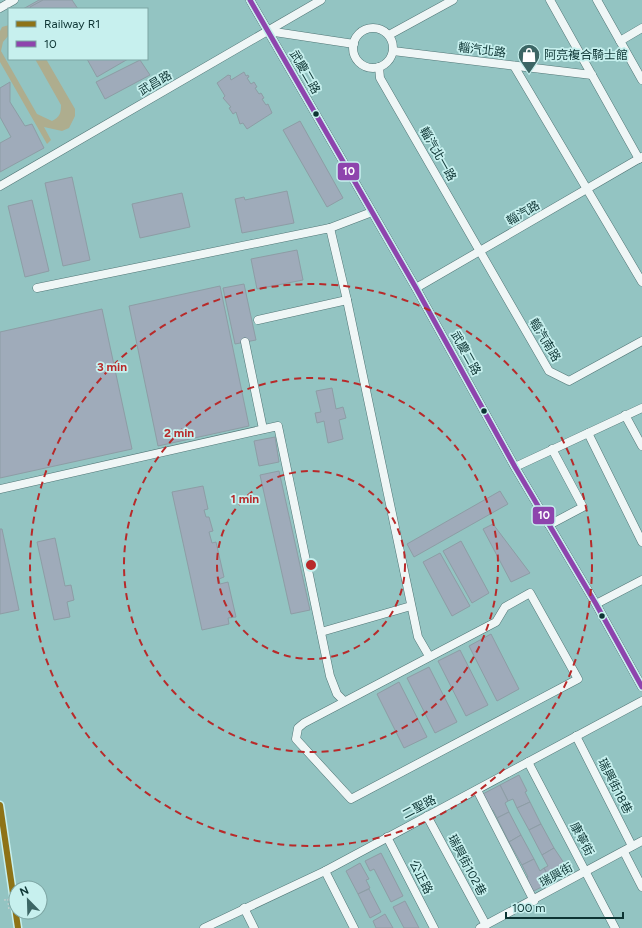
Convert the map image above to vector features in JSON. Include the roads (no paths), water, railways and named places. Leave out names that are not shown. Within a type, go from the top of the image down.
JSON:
[{"type":"street","points":[[0,8],[14,0]]},
{"type":"street","name":"武慶二路","points":[[250,0],[416,288],[515,466],[596,604],[642,687]]},
{"type":"street","name":"武昌路","points":[[0,186],[321,0]]},
{"type":"street","points":[[389,35],[453,0]]},
{"type":"street","points":[[550,0],[641,158]]},
{"type":"street","points":[[597,0],[642,80]]},
{"type":"street","points":[[379,28],[389,35],[393,51],[391,58],[379,67],[371,68],[358,61],[354,52],[354,44],[358,36],[364,30],[379,28]]},
{"type":"street","points":[[620,41],[642,28]]},
{"type":"street","points":[[268,31],[354,44]]},
{"type":"street","name":"輜汽北路","points":[[393,51],[592,75]]},
{"type":"street","points":[[514,66],[586,190],[642,282]]},
{"type":"street","name":"輜汽北一路","points":[[379,67],[380,78],[480,252]]},
{"type":"street","name":"輜汽路","points":[[416,288],[641,158]]},
{"type":"street","points":[[37,288],[330,228],[372,212]]},
{"type":"street","points":[[330,228],[347,300],[418,637],[429,656]]},
{"type":"street","name":"輜汽南路","points":[[480,252],[549,372],[569,381],[642,341]]},
{"type":"street","points":[[258,320],[347,300]]},
{"type":"street","points":[[245,342],[263,430]]},
{"type":"street","points":[[515,466],[642,408]]},
{"type":"street","points":[[625,415],[642,446]]},
{"type":"street","points":[[0,489],[278,426],[333,686],[337,694],[344,701]]},
{"type":"street","points":[[588,433],[642,542]]},
{"type":"street","points":[[549,525],[583,507],[552,449]]},
{"type":"street","points":[[596,604],[642,580]]},
{"type":"street","points":[[530,593],[578,679],[351,799],[296,739],[298,728],[344,701],[496,622],[505,607],[530,593]]},
{"type":"street","points":[[321,632],[411,606]]},
{"type":"street","name":"二聖路","points":[[206,928],[244,908],[325,871],[642,701]]},
{"type":"street","name":"瑞興街18巷","points":[[576,736],[632,846]]},
{"type":"street","name":"康寧街","points":[[528,762],[615,928]]},
{"type":"street","points":[[476,790],[534,901]]},
{"type":"street","name":"瑞興街102巷","points":[[427,816],[483,926]]},
{"type":"street","name":"公正路","points":[[387,837],[434,928]]},
{"type":"street","name":"瑞興街","points":[[483,926],[534,901],[642,841]]},
{"type":"street","points":[[624,852],[642,887]]},
{"type":"street","points":[[325,871],[354,928]]},
{"type":"street","points":[[244,908],[254,928]]},
{"type":"rail line","name":"R1","points":[[0,805],[18,928]]},
{"type":"place","name":"阿亮複合騎士館","points":[[529,74]]}]
